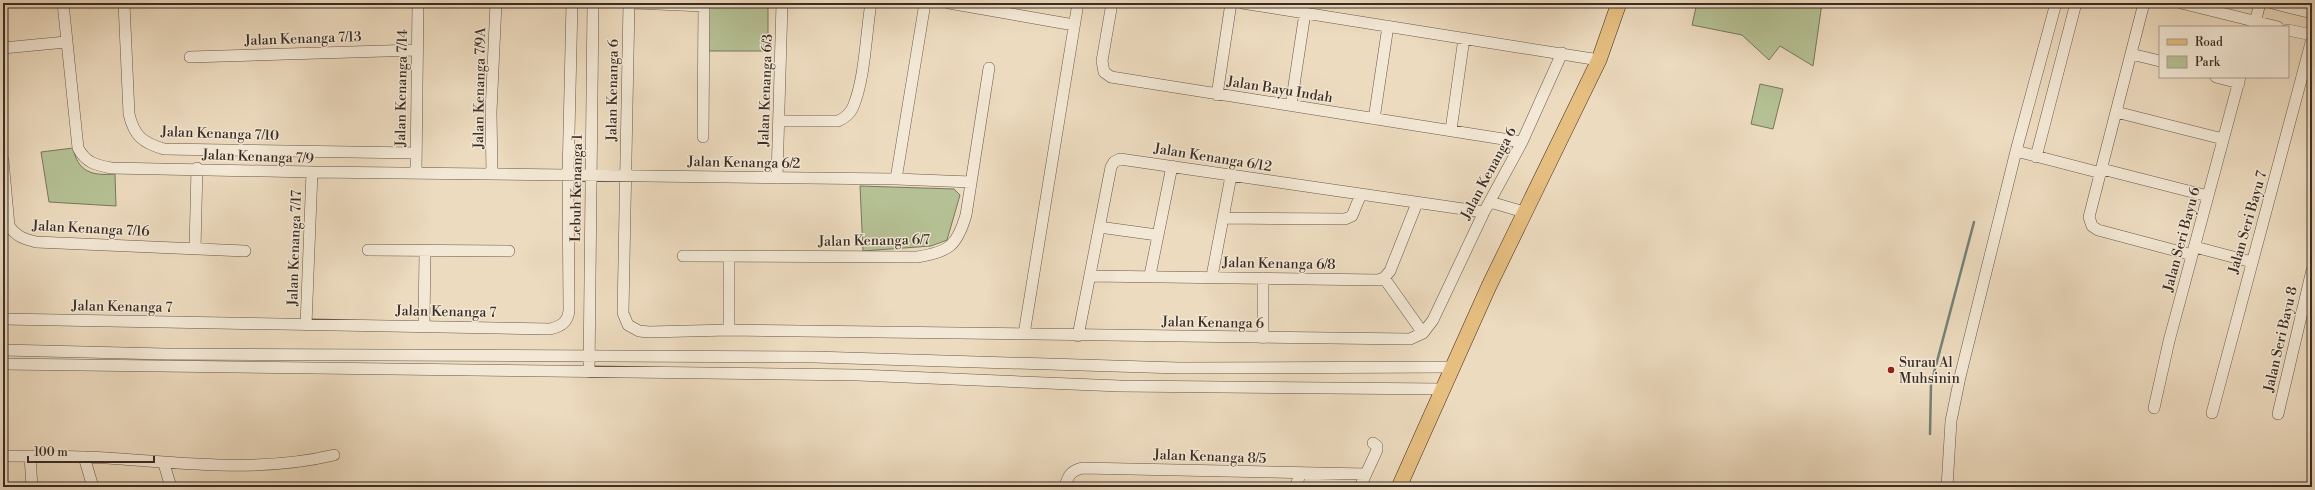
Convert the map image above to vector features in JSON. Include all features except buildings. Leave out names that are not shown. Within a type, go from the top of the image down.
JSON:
[{"type":"main road","points":[[1399,487],[1524,212],[1598,60],[1619,3]]},
{"type":"street","name":"Jalan Kenanga 7/9","points":[[62,3],[78,148],[83,158],[95,165],[111,168],[197,168],[312,172],[592,176]]},
{"type":"street","name":"Jalan Kenanga 7/10","points":[[124,3],[129,114],[132,126],[148,144],[164,149],[415,153]]},
{"type":"street","name":"Jalan Kenanga 7/14","points":[[416,174],[416,50],[418,3]]},
{"type":"street","name":"Jalan Kenanga 7/9A","points":[[492,174],[491,112],[496,3]]},
{"type":"street","name":"Jalan Kenanga 7","points":[[3,319],[306,325],[424,325],[550,329],[561,327],[568,319],[570,310],[568,176],[572,3]]},
{"type":"street","name":"Lebuh Kenanga 1","points":[[589,372],[593,3]]},
{"type":"street","name":"Jalan Kenanga 6","points":[[629,3],[624,313],[628,325],[639,331],[649,332],[729,330],[1395,341],[1410,339],[1423,334],[1433,320],[1484,212],[1522,142],[1562,53]]},
{"type":"street","points":[[634,3],[704,5],[703,137]]},
{"type":"street","name":"Jalan Kenanga 6/3","points":[[777,178],[780,121],[782,3]]},
{"type":"street","points":[[780,121],[838,121],[846,117],[853,108],[858,92],[871,3]]},
{"type":"street","points":[[896,179],[925,3]]},
{"type":"street","points":[[949,3],[1000,7],[1074,25]]},
{"type":"street","points":[[1024,334],[1078,3]]},
{"type":"street","name":"Jalan Bayu Indah","points":[[1112,3],[1102,61],[1104,72],[1111,77],[1133,82],[1290,105],[1522,142]]},
{"type":"street","points":[[1217,95],[1231,3]]},
{"type":"street","points":[[1242,3],[1562,53],[1598,60]]},
{"type":"street","points":[[1947,487],[1952,413],[2016,151],[2056,3]]},
{"type":"street","points":[[2036,157],[2076,3]]},
{"type":"street","points":[[2144,3],[2089,217],[2092,226],[2098,230],[2252,262]]},
{"type":"street","points":[[2181,3],[2254,24],[2270,26]]},
{"type":"street","points":[[2254,24],[2260,3]]},
{"type":"street","points":[[2272,3],[2312,13]]},
{"type":"street","points":[[1290,105],[1305,13]]},
{"type":"street","points":[[1374,119],[1388,26]]},
{"type":"street","points":[[2289,30],[2312,35]]},
{"type":"street","points":[[1451,130],[1464,38]]},
{"type":"street","name":"Jalan Seri Bayu 7","points":[[2212,413],[2312,39]]},
{"type":"street","points":[[3,48],[66,42]]},
{"type":"street","name":"Jalan Kenanga 7/13","points":[[190,57],[416,50]]},
{"type":"street","points":[[2131,54],[2159,61]]},
{"type":"street","name":"Jalan Kenanga 6/7","points":[[683,256],[917,257],[936,254],[952,246],[961,233],[971,182],[988,68]]},
{"type":"street","points":[[2224,78],[2239,80]]},
{"type":"street","name":"Jalan Seri Bayu 6","points":[[2154,408],[2169,341],[2239,80]]},
{"type":"street","points":[[2116,112],[2223,139]]},
{"type":"street","points":[[2016,151],[2036,157],[2208,196]]},
{"type":"street","name":"Jalan Kenanga 6/12","points":[[1078,336],[1111,168],[1114,162],[1120,159],[1130,159],[1231,176],[1484,212]]},
{"type":"street","name":"Jalan Kenanga 7/16","points":[[3,160],[10,226],[16,235],[25,239],[36,242],[245,251]]},
{"type":"street","points":[[1150,275],[1172,166]]},
{"type":"street","points":[[195,248],[197,168]]},
{"type":"street","name":"Jalan Kenanga 7/17","points":[[306,325],[312,172]]},
{"type":"street","name":"Jalan Kenanga 6/2","points":[[592,176],[896,179],[971,182]]},
{"type":"street","points":[[1212,276],[1231,176]]},
{"type":"street","points":[[1223,218],[1345,219],[1352,216],[1361,194]]},
{"type":"street","points":[[1417,202],[1390,271],[1384,278],[1423,334]]},
{"type":"street","points":[[1490,202],[1524,212]]},
{"type":"street","points":[[1099,227],[1157,235]]},
{"type":"street","points":[[368,250],[509,251]]},
{"type":"street","points":[[424,325],[425,251]]},
{"type":"street","points":[[729,256],[729,330]]},
{"type":"street","name":"Jalan Kenanga 6/8","points":[[1091,276],[1150,275],[1378,280],[1384,278]]},
{"type":"street","name":"Jalan Seri Bayu 8","points":[[2278,414],[2311,275]]},
{"type":"street","points":[[1262,278],[1263,338]]},
{"type":"street","points":[[3,350],[165,354],[884,358],[1007,364],[1179,368],[1453,367]]},
{"type":"street","points":[[3,364],[858,375],[1120,386],[1443,389]]},
{"type":"street","points":[[1360,487],[1377,450],[1377,446],[1373,443]]},
{"type":"street","points":[[3,456],[84,457],[164,464],[252,466],[306,462],[334,455]]},
{"type":"street","points":[[30,456],[32,487]]},
{"type":"street","points":[[84,457],[93,487]]},
{"type":"street","points":[[164,464],[171,487]]},
{"type":"street","name":"Jalan Kenanga 8/5","points":[[1065,487],[1067,478],[1072,471],[1082,468],[1366,474]]},
{"type":"street","points":[[1295,487],[1301,473]]},
{"type":"green space","points":[[706,3],[768,3],[768,51],[706,51]]},
{"type":"green space","points":[[1697,3],[1822,3],[1813,66],[1780,46],[1769,60],[1742,35],[1692,25]]},
{"type":"green space","points":[[1760,84],[1783,89],[1773,129],[1751,124]]},
{"type":"green space","points":[[73,148],[78,162],[87,171],[99,174],[115,174],[116,206],[49,202],[41,152]]},
{"type":"green space","points":[[860,186],[954,189],[960,195],[947,240],[931,246],[863,251]]},
{"type":"waterway","points":[[1930,434],[1931,384],[1974,222]]},
{"type":"place","name":"Surau Al Muhsinin","points":[[1891,370]]}]
